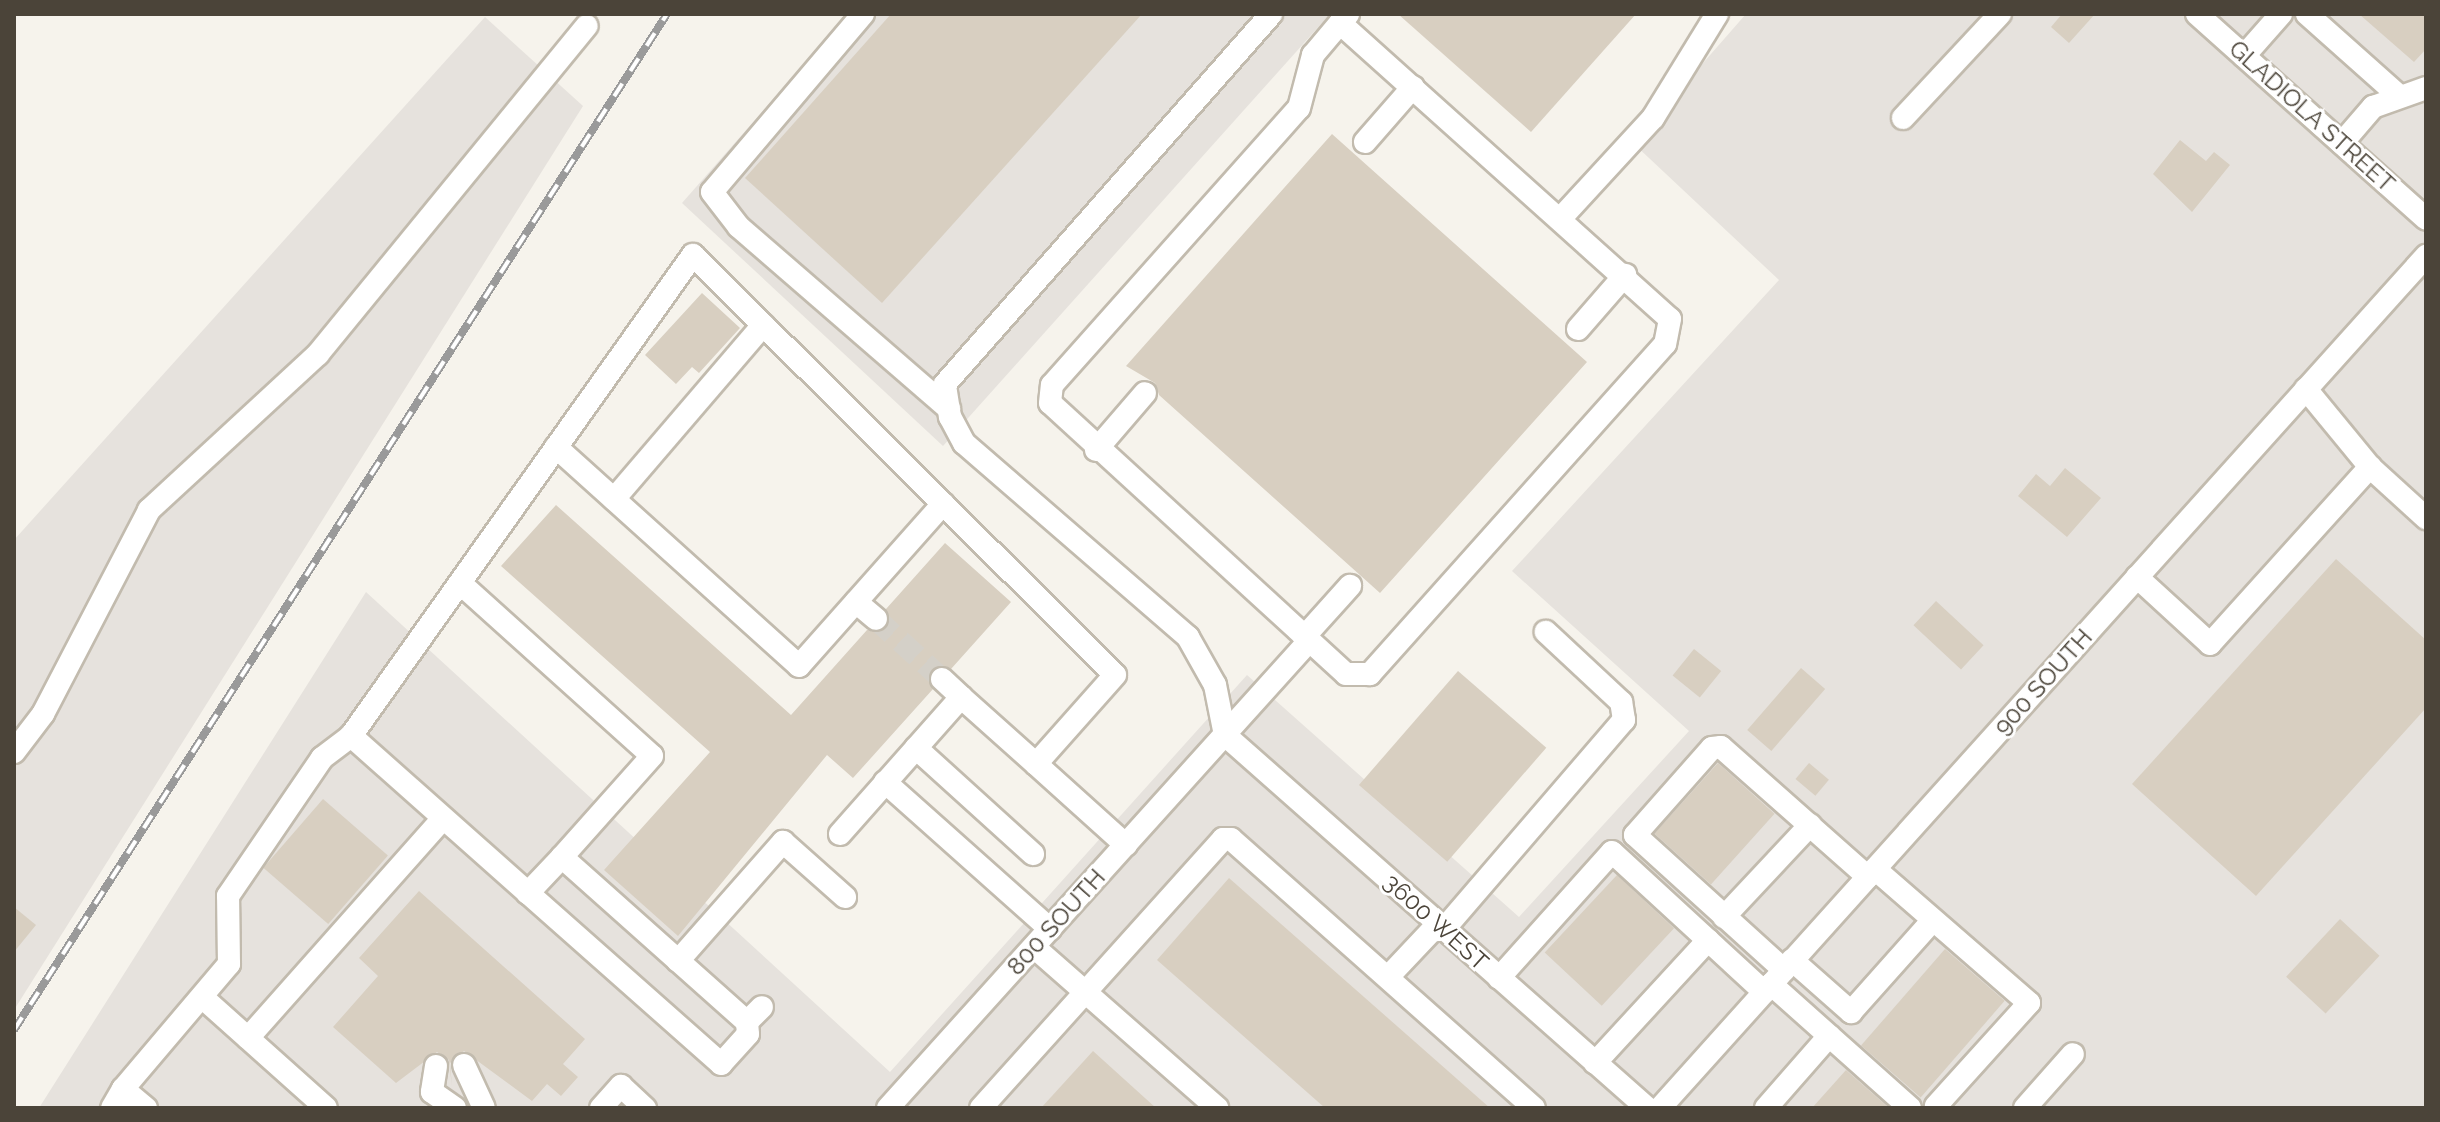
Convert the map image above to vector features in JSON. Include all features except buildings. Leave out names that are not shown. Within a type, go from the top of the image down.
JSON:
[{"type":"street","points":[[863,14],[712,192],[739,227],[949,409]]},
{"type":"street","points":[[1225,735],[1215,685],[1188,637],[964,443],[949,409],[945,384],[1271,14]]},
{"type":"street","points":[[1561,218],[1653,118],[1717,14]]},
{"type":"street","points":[[1903,118],[2000,14]]},
{"type":"street","points":[[2244,56],[2281,14]]},
{"type":"street","points":[[2307,14],[2399,96]]},
{"type":"street","name":"GLADIOLA STREET","points":[[2206,17],[2244,56],[2426,219]]},
{"type":"street","points":[[1344,18],[1413,87],[1561,218],[1670,319],[1665,344],[1394,655],[1370,674],[1346,674],[1096,450],[1050,403],[1052,385],[1299,108],[1313,55],[1344,18]]},
{"type":"street","points":[[14,752],[43,714],[149,510],[318,354],[586,26]]},
{"type":"street","points":[[1365,142],[1413,87]]},
{"type":"street","points":[[2342,143],[2373,107],[2426,88]]},
{"type":"street","points":[[146,1108],[118,1098],[229,964],[228,896],[322,758],[351,736],[693,255],[1115,675],[1036,764]]},
{"type":"street","name":"900 SOUTH","points":[[1660,1108],[2426,256]]},
{"type":"street","points":[[1578,329],[1625,275]]},
{"type":"street","points":[[614,499],[763,325]]},
{"type":"street","points":[[2306,389],[2370,467],[2426,518]]},
{"type":"street","points":[[1096,450],[1145,393]]},
{"type":"street","points":[[556,447],[799,666],[943,504]]},
{"type":"street","points":[[2137,577],[2210,644],[2370,467]]},
{"type":"street","points":[[460,583],[652,756],[528,893]]},
{"type":"street","name":"800 SOUTH","points":[[888,1108],[1225,735],[1350,586]]},
{"type":"street","points":[[856,602],[876,619]]},
{"type":"street","points":[[1388,977],[1441,926],[1624,720],[1621,702],[1546,632]]},
{"type":"street","points":[[942,679],[1126,845]]},
{"type":"street","points":[[840,834],[961,697]]},
{"type":"street","name":"3600 WEST","points":[[1225,735],[1647,1108]]},
{"type":"street","points":[[351,736],[721,1064],[748,1034],[754,1014],[678,961],[562,857]]},
{"type":"street","points":[[1910,1108],[1829,1036],[1724,917],[1635,835],[1712,748],[1721,747],[1810,825],[1933,920],[2029,1003],[1936,1106]]},
{"type":"street","points":[[916,748],[1033,854]]},
{"type":"street","points":[[885,782],[1050,929]]},
{"type":"street","points":[[248,1038],[443,818]]},
{"type":"street","points":[[1724,917],[1810,825]]},
{"type":"street","points":[[981,1108],[1223,839],[1388,977],[1534,1108]]},
{"type":"street","points":[[678,961],[783,842],[845,897]]},
{"type":"street","points":[[1499,978],[1612,852],[1708,940],[1851,1012],[1933,920]]},
{"type":"street","points":[[1595,1063],[1708,940]]},
{"type":"street","points":[[1034,947],[1217,1108]]},
{"type":"street","points":[[202,997],[326,1108]]},
{"type":"street","points":[[1766,1108],[1829,1036]]},
{"type":"street","points":[[2025,1108],[2073,1054]]},
{"type":"street","points":[[464,1065],[484,1108]]},
{"type":"street","points":[[436,1066],[432,1092],[455,1108]]},
{"type":"street","points":[[601,1108],[621,1086],[645,1108]]},
{"type":"shaded area","points":[[848,14],[1330,14],[943,446],[682,203]]},
{"type":"shaded area","points":[[1746,14],[2426,14],[2426,1108],[39,1108],[366,592],[890,1072],[1247,675],[1519,917],[1689,731],[1512,571],[1779,280],[1633,143]]},
{"type":"shaded area","points":[[485,17],[583,106],[14,1010],[14,540]]},
{"type":"tunnel","points":[[876,619],[942,679]]},
{"type":"railway","points":[[14,1030],[667,14]]}]
